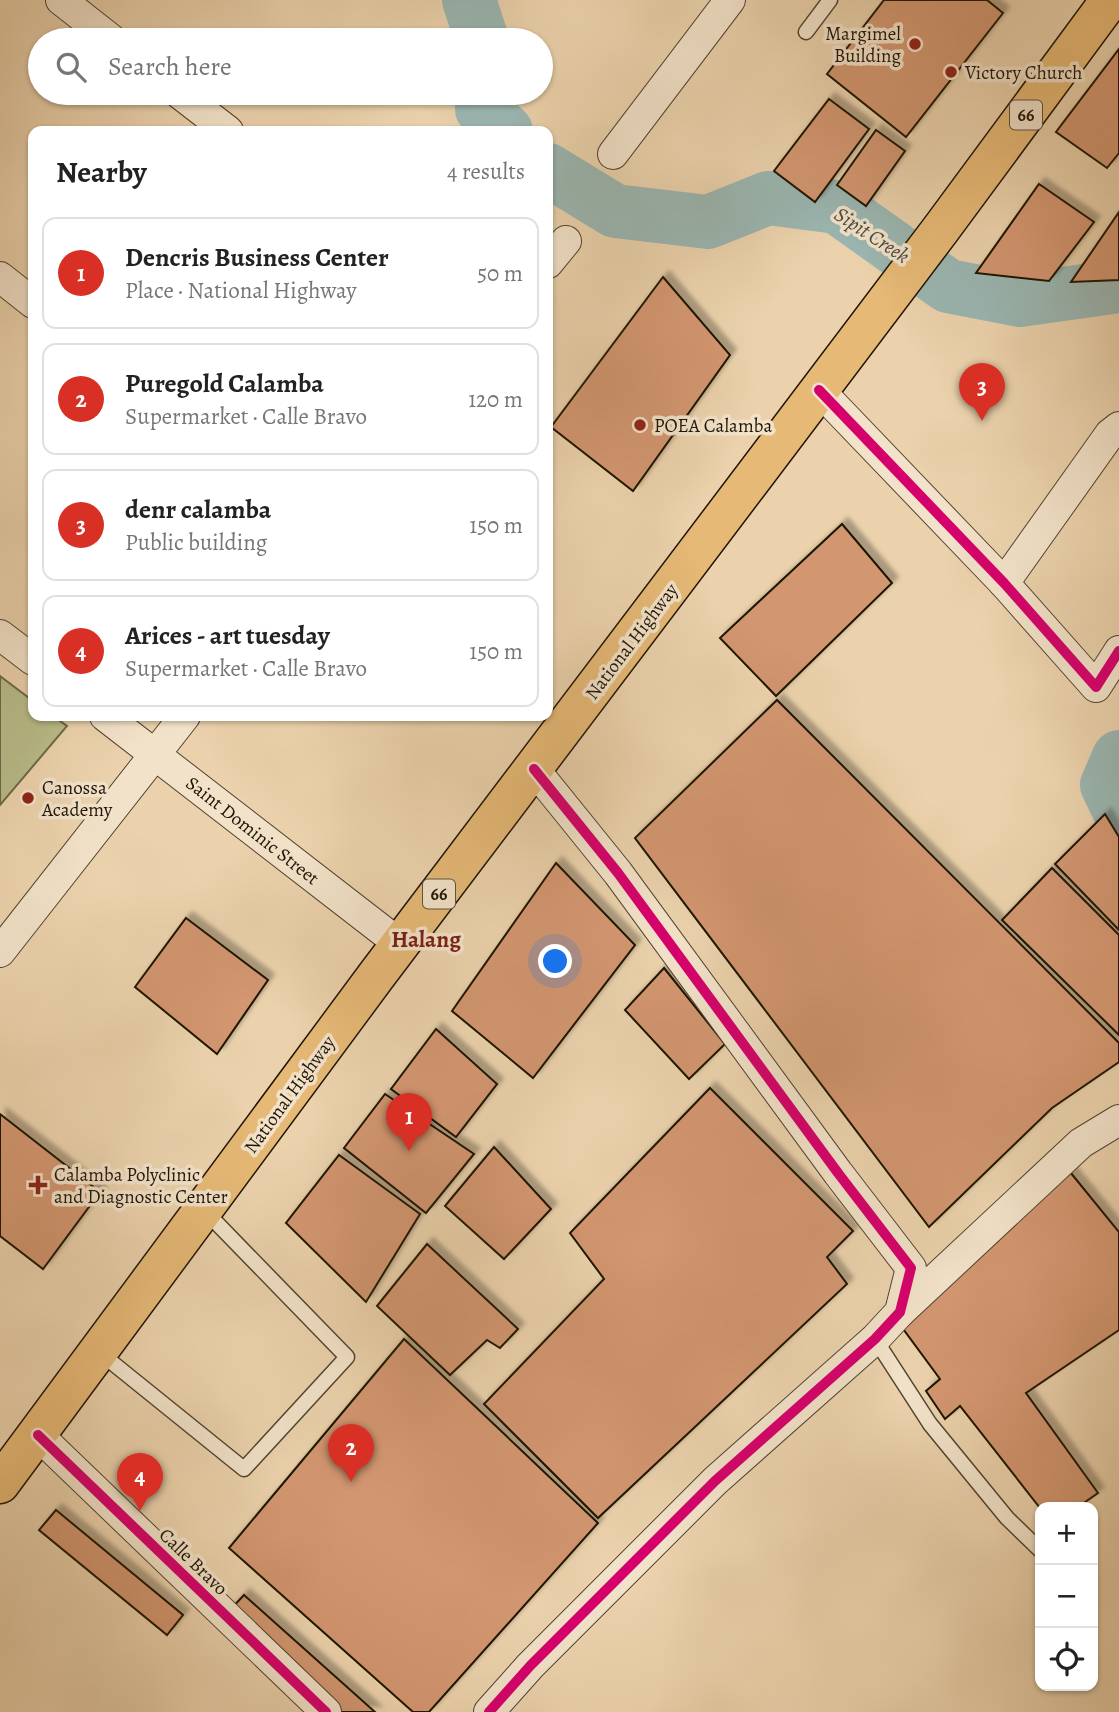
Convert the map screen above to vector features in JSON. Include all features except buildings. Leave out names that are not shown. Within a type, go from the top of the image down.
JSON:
[{"type":"main road","name":"National Highway","points":[[0,1484],[1110,0]]},
{"type":"street","points":[[61,0],[97,28]]},
{"type":"street","points":[[613,154],[730,0]]},
{"type":"street","points":[[194,105],[222,126]]},
{"type":"street","points":[[0,277],[28,299]]},
{"type":"street","points":[[819,390],[1004,583],[1096,687],[1119,651]]},
{"type":"street","points":[[1004,583],[1110,434],[1119,427]]},
{"type":"street","points":[[0,635],[28,656]]},
{"type":"street","name":"Saint Dominic Street","points":[[111,721],[401,945]]},
{"type":"street","points":[[0,952],[182,721]]},
{"type":"street","points":[[534,769],[618,873],[911,1268],[900,1312]]},
{"type":"street","points":[[489,1712],[530,1666],[715,1481],[875,1339],[900,1312],[1081,1143],[1119,1119]]},
{"type":"street","name":"Calle Bravo","points":[[38,1435],[326,1712]]},
{"type":"lane","points":[[806,32],[830,0]]},
{"type":"lane","points":[[99,1352],[244,1469],[347,1357],[204,1210]]},
{"type":"lane","points":[[875,1339],[930,1424],[1007,1518],[1035,1545]]},
{"type":"green space","points":[[0,676],[28,697],[28,721],[60,721],[67,726],[0,805]]},
{"type":"waterway","name":"Sipit Creek","points":[[469,0],[478,28]]},
{"type":"waterway","name":"Sipit Creek","points":[[482,105],[482,109],[501,126]]},
{"type":"waterway","name":"Sipit Creek","points":[[553,173],[615,211],[708,222],[768,198],[837,207],[948,286],[1020,300],[1119,286]]},
{"type":"waterway","name":"Sipit Creek","points":[[1119,757],[1107,785],[1119,810]]},
{"type":"cycle path","points":[[819,390],[1004,583],[1096,687],[1119,651]]},
{"type":"cycle path","points":[[489,1712],[530,1666],[715,1481],[875,1339],[900,1312],[911,1268],[618,873],[534,769]]},
{"type":"cycle path","points":[[38,1435],[326,1712]]},
{"type":"place","name":"Margimel Building","points":[[915,44]]},
{"type":"place","name":"Victory Church","points":[[951,72]]},
{"type":"place","name":"denr calamba","points":[[982,421]]},
{"type":"place","name":"POEA Calamba","points":[[640,425]]},
{"type":"place","name":"Canossa Academy","points":[[28,798]]},
{"type":"place","name":"Dencris Business Center","points":[[409,1151]]},
{"type":"place","name":"Calamba Polyclinic and Diagnostic Center","points":[[38,1185]]},
{"type":"place","name":"Puregold Calamba","points":[[351,1482]]},
{"type":"place","name":"Arices - art tuesday","points":[[140,1511]]},
{"type":"district","name":"Halang","points":[[426,939]]}]
